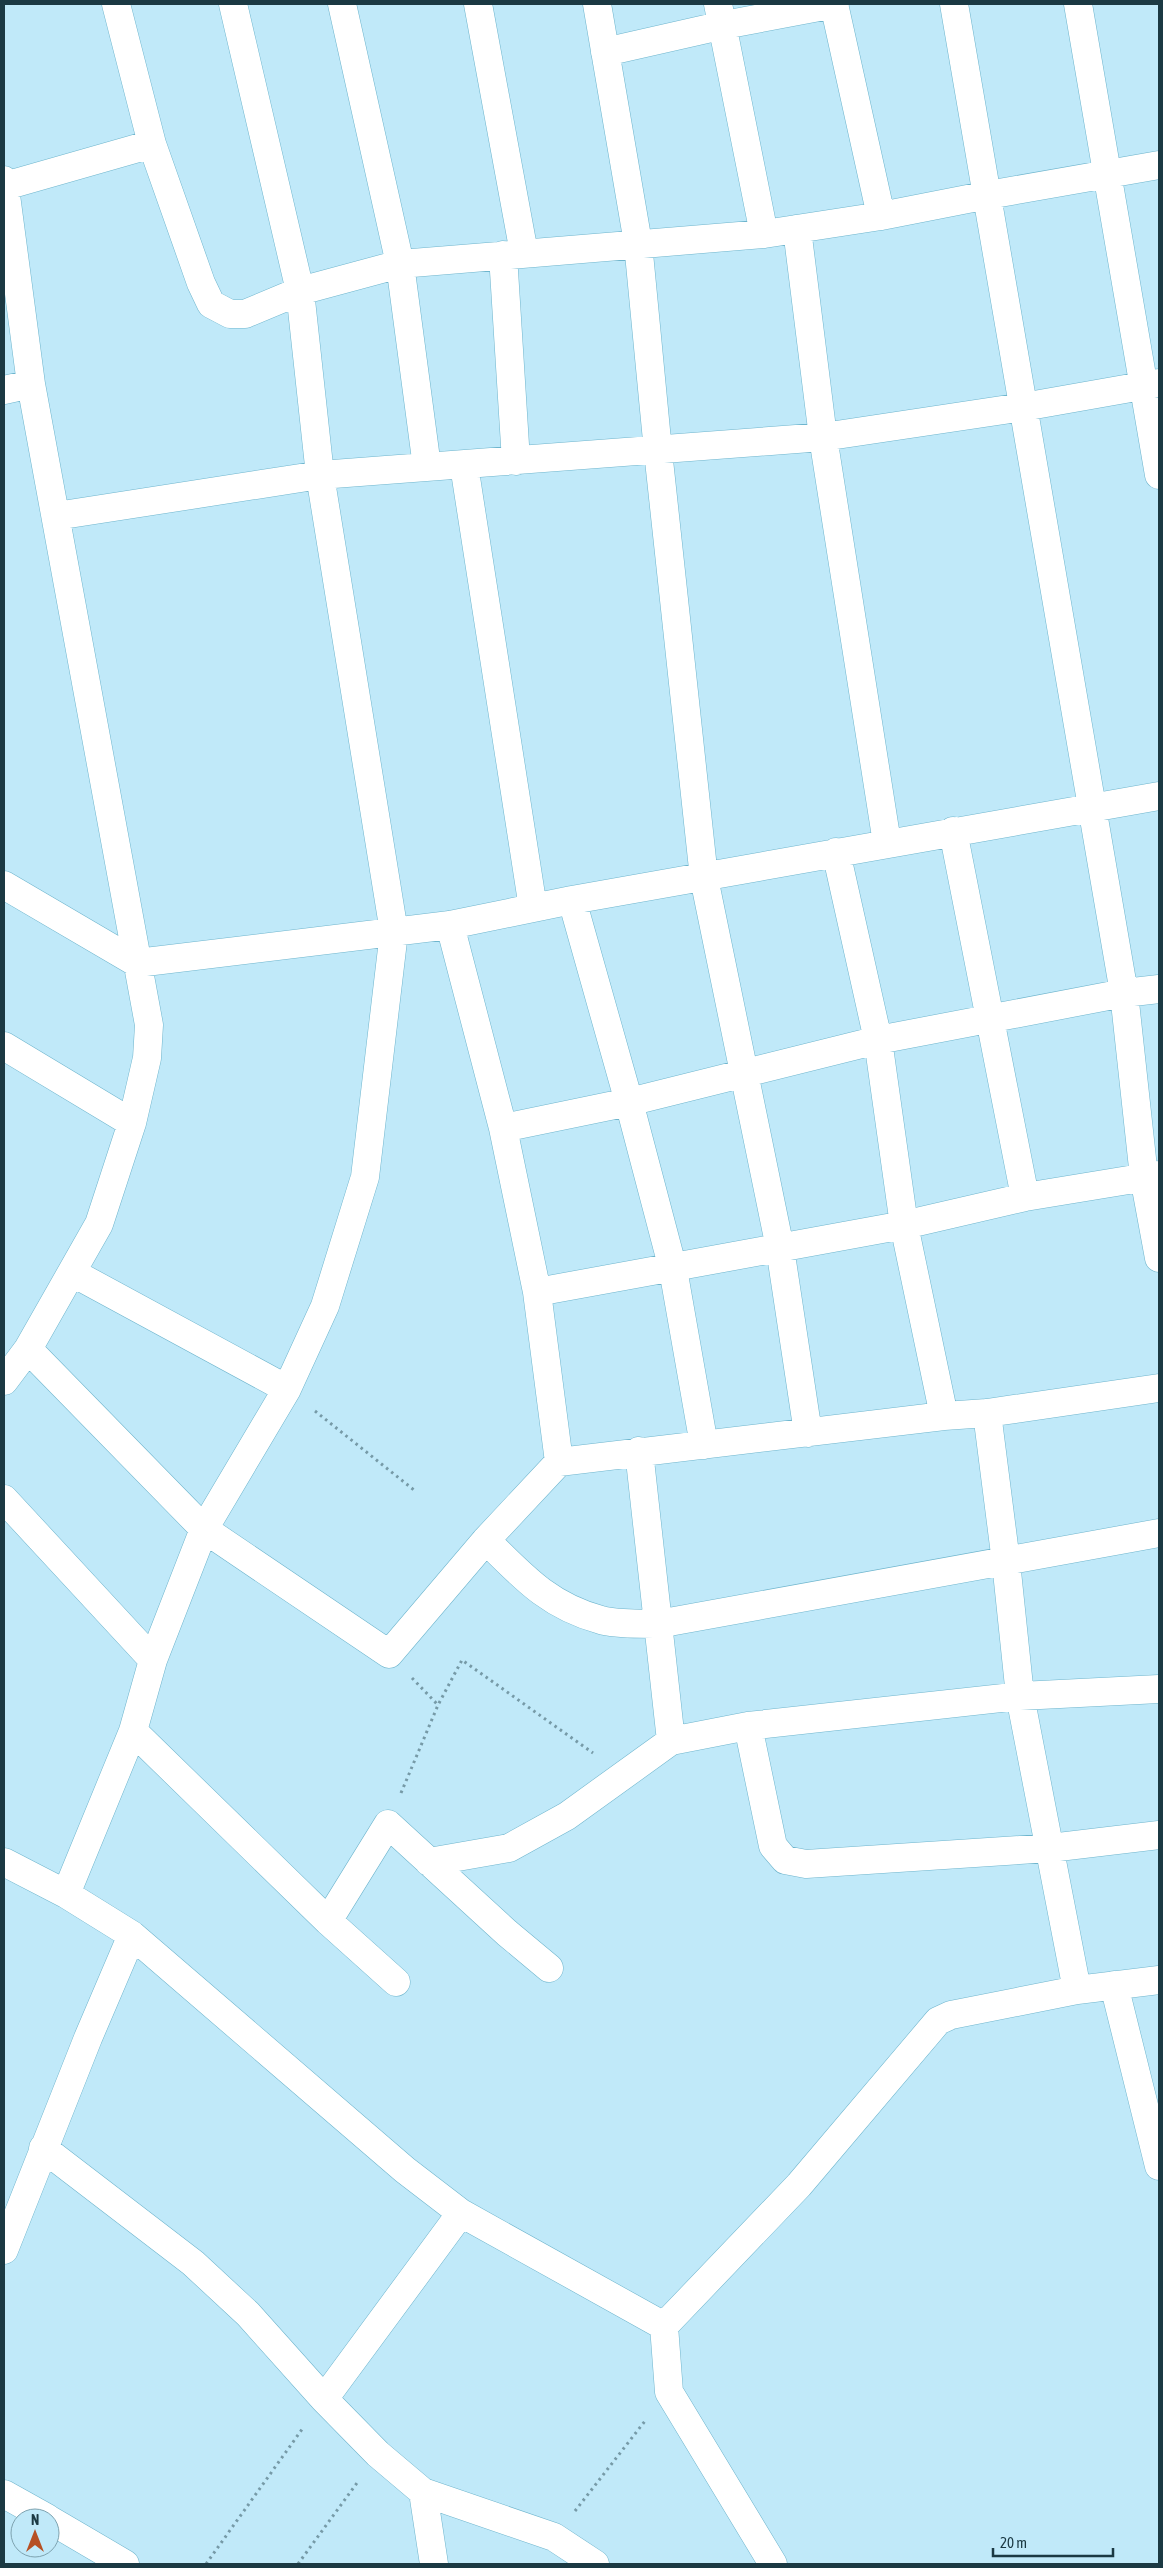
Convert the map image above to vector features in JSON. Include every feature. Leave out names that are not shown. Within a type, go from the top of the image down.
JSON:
[{"type":"street","points":[[116,4],[152,144],[211,304],[230,314],[245,314],[300,290],[400,264],[764,234],[881,216],[1159,165]]},
{"type":"street","points":[[66,1894],[133,1731],[153,1660],[204,1528],[287,1389],[325,1306],[365,1178],[394,932],[320,475],[300,290],[233,4]]},
{"type":"street","points":[[342,4],[400,264],[427,467]]},
{"type":"street","points":[[478,4],[514,254],[516,461]]},
{"type":"street","points":[[597,4],[638,243],[658,451],[704,878],[746,1075],[780,1248],[808,1433]]},
{"type":"street","points":[[605,52],[721,14],[834,4],[881,216]]},
{"type":"street","points":[[954,4],[1124,993],[1152,1176],[1159,1258]]},
{"type":"street","points":[[1078,4],[1109,174],[1152,385],[1159,474]]},
{"type":"street","points":[[721,14],[764,234]]},
{"type":"street","points":[[4,1381],[28,1349],[74,1272],[99,1224],[132,1123],[147,1058],[149,1024],[31,384],[4,183],[152,144]]},
{"type":"street","points":[[797,229],[823,437],[888,843]]},
{"type":"street","points":[[4,390],[31,384]]},
{"type":"street","points":[[56,516],[320,475],[658,451],[823,437],[1152,385]]},
{"type":"street","points":[[464,465],[533,908]]},
{"type":"street","points":[[4,885],[137,963],[450,926],[572,900],[704,878],[1091,806],[1159,796]]},
{"type":"street","points":[[953,831],[988,1018],[1025,1197]]},
{"type":"street","points":[[836,852],[878,1040],[904,1225],[944,1416]]},
{"type":"street","points":[[572,900],[629,1102],[673,1269],[704,1445]]},
{"type":"street","points":[[450,926],[503,1128],[538,1292],[559,1462]]},
{"type":"street","points":[[503,1128],[746,1075],[878,1040],[1124,993],[1159,989]]},
{"type":"street","points":[[4,1046],[132,1123]]},
{"type":"street","points":[[538,1292],[673,1269],[904,1225],[1025,1197],[1152,1176]]},
{"type":"street","points":[[74,1272],[287,1389]]},
{"type":"street","points":[[28,1349],[204,1528],[389,1654],[486,1540],[559,1462],[944,1416],[986,1414],[1159,1388]]},
{"type":"street","points":[[986,1414],[1006,1562],[1020,1696],[1077,1990]]},
{"type":"street","points":[[639,1451],[671,1741]]},
{"type":"street","points":[[4,1499],[153,1660]]},
{"type":"street","points":[[486,1540],[536,1590],[564,1607],[602,1621],[658,1624],[1159,1533]]},
{"type":"street","points":[[430,1862],[509,1848],[567,1816],[671,1741],[748,1726],[1020,1696],[1159,1689]]},
{"type":"street","points":[[748,1726],[773,1846],[785,1860],[806,1864],[1050,1848],[1159,1835]]},
{"type":"street","points":[[133,1731],[328,1921],[396,1982]]},
{"type":"street","points":[[328,1921],[388,1824],[549,1968]]},
{"type":"street","points":[[4,1862],[66,1894],[132,1935],[405,2170],[461,2213],[664,2326]]},
{"type":"street","points":[[4,2250],[132,1935]]},
{"type":"street","points":[[773,2564],[669,2392],[664,2326],[799,2185],[938,2021],[951,2014],[1077,1990],[1159,1980]]},
{"type":"street","points":[[1114,1985],[1159,2166]]},
{"type":"street","points":[[44,2148],[193,2262],[248,2314],[324,2399],[378,2454],[423,2492],[554,2537],[595,2564]]},
{"type":"street","points":[[324,2399],[461,2213]]},
{"type":"street","points":[[423,2492],[434,2564]]},
{"type":"street","points":[[4,2494],[29,2508]]},
{"type":"street","points":[[60,2525],[126,2564]]},
{"type":"path","points":[[287,1389],[414,1490]]},
{"type":"path","points":[[388,1824],[438,1705],[462,1660],[624,1775]]},
{"type":"path","points":[[554,2537],[669,2392]]},
{"type":"path","points":[[206,2564],[324,2399]]},
{"type":"path","points":[[298,2564],[378,2454]]}]
